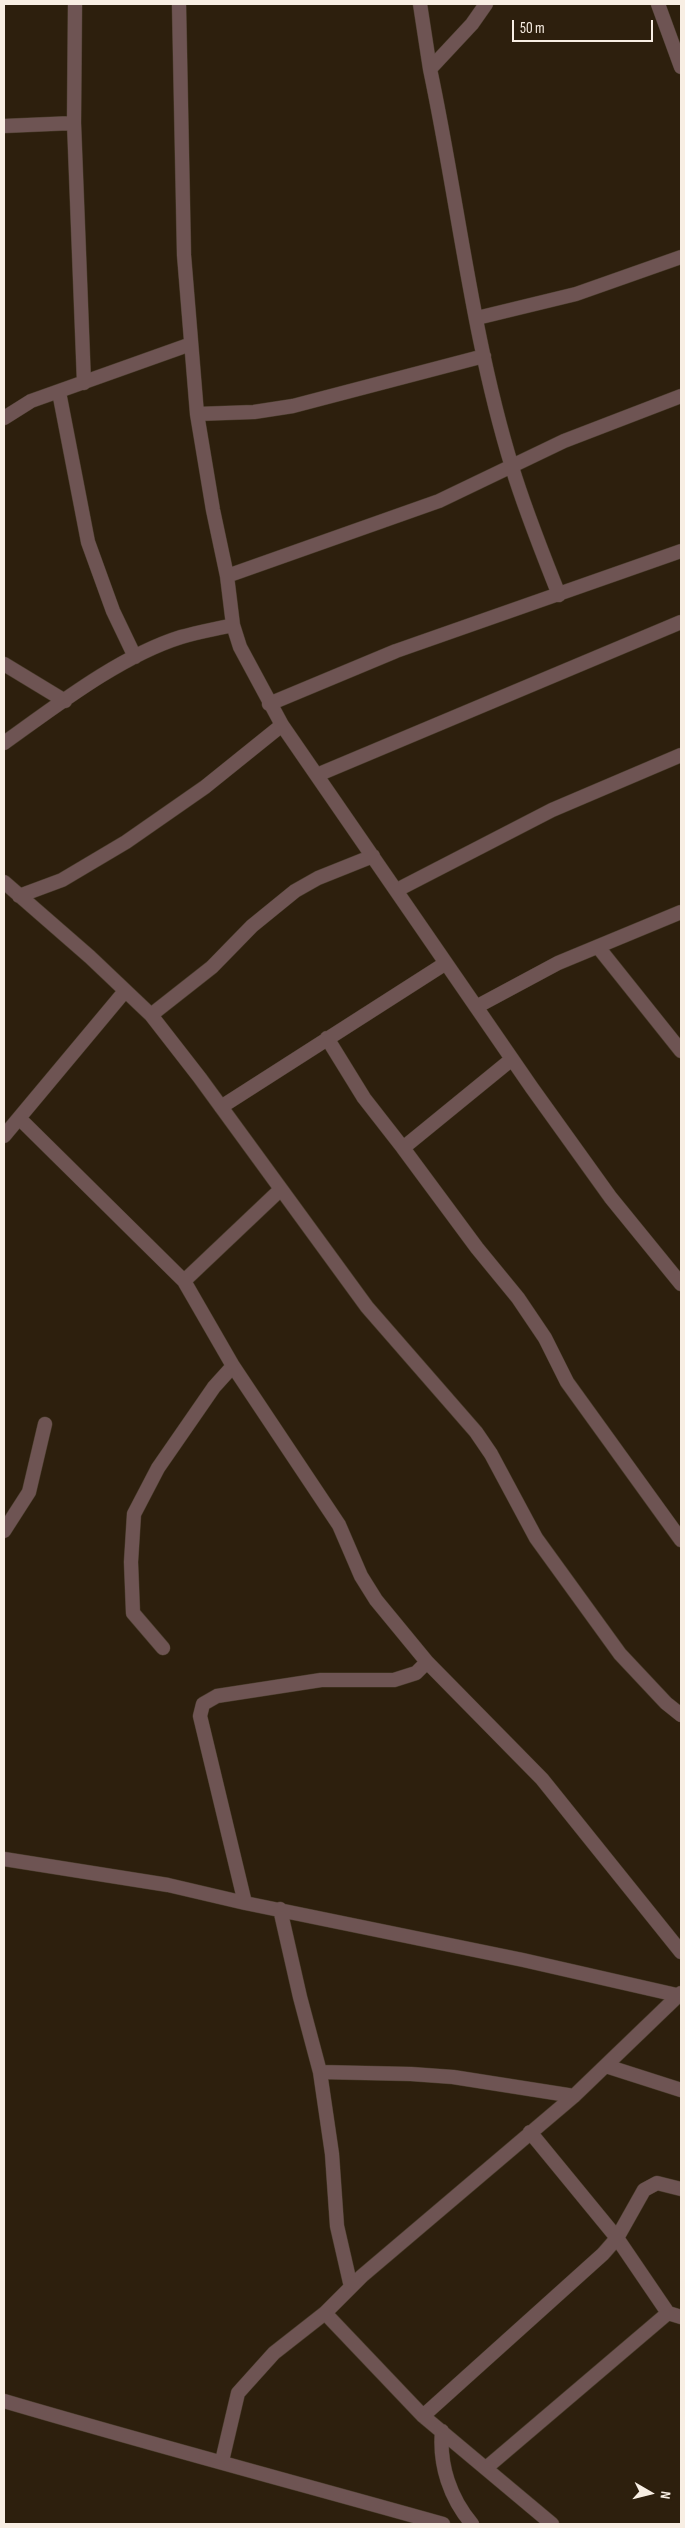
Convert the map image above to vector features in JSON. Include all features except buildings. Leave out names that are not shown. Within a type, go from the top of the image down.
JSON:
[{"type":"street","points":[[75,4],[74,123],[84,383]]},
{"type":"street","points":[[179,4],[184,255],[197,414],[213,510],[227,576],[234,625],[240,647],[282,725],[476,1007],[611,1198],[681,1284]]},
{"type":"street","points":[[420,4],[430,69],[484,356],[511,466],[529,520],[559,594]]},
{"type":"street","points":[[430,69],[472,24],[486,4]]},
{"type":"street","points":[[658,4],[681,67]]},
{"type":"street","points":[[4,126],[74,123]]},
{"type":"street","points":[[477,318],[576,294],[681,257]]},
{"type":"street","points":[[4,418],[31,401],[191,344]]},
{"type":"street","points":[[197,414],[254,412],[293,406],[484,356]]},
{"type":"street","points":[[59,392],[88,542],[113,611],[136,657]]},
{"type":"street","points":[[227,576],[439,500],[564,441],[681,396]]},
{"type":"street","points":[[269,704],[396,651],[681,551]]},
{"type":"street","points":[[317,776],[681,622]]},
{"type":"street","points":[[4,743],[90,683],[136,657],[180,638],[234,625]]},
{"type":"street","points":[[4,664],[65,700]]},
{"type":"street","points":[[19,896],[62,880],[126,842],[205,787],[282,725]]},
{"type":"street","points":[[397,890],[552,810],[681,755]]},
{"type":"street","points":[[151,1015],[212,967],[252,926],[295,891],[318,878],[373,856]]},
{"type":"street","points":[[4,882],[151,1015],[221,1107],[367,1307],[476,1432],[491,1454],[536,1538],[620,1654],[666,1703],[681,1715]]},
{"type":"street","points":[[476,1007],[558,963],[681,912]]},
{"type":"street","points":[[598,947],[681,1051]]},
{"type":"street","points":[[221,1107],[446,963]]},
{"type":"street","points":[[4,1136],[125,991]]},
{"type":"street","points":[[327,1038],[364,1098],[477,1248],[518,1298],[545,1338],[567,1382],[681,1540]]},
{"type":"street","points":[[403,1148],[512,1059]]},
{"type":"street","points":[[19,1118],[184,1281],[233,1366],[339,1525],[361,1576],[376,1600],[427,1662],[542,1780],[681,1952]]},
{"type":"street","points":[[184,1281],[280,1190]]},
{"type":"street","points":[[163,1648],[133,1613],[131,1562],[134,1514],[158,1468],[214,1387],[233,1366]]},
{"type":"street","points":[[4,1531],[29,1492],[45,1424]]},
{"type":"street","points":[[245,1904],[200,1716],[203,1704],[217,1696],[321,1680],[394,1680],[416,1673],[427,1662]]},
{"type":"street","points":[[4,1859],[148,1881],[245,1904],[280,1909],[681,1995]]},
{"type":"street","points":[[280,1909],[320,2072],[329,2128],[337,2226],[351,2287]]},
{"type":"street","points":[[222,2461],[238,2393],[274,2353],[325,2312],[351,2287],[574,2096],[681,1995]]},
{"type":"street","points":[[606,2066],[681,2090]]},
{"type":"street","points":[[320,2072],[453,2077],[574,2096]]},
{"type":"street","points":[[486,2468],[674,2316],[617,2238],[530,2132]]},
{"type":"street","points":[[423,2416],[603,2254],[617,2238],[644,2190],[651,2185],[664,2184],[681,2189]]},
{"type":"street","points":[[325,2312],[423,2416],[552,2524]]},
{"type":"street","points":[[4,2401],[130,2438],[222,2461],[443,2524]]},
{"type":"street","points":[[442,2431],[440,2449],[446,2473],[458,2507],[472,2524]]}]
